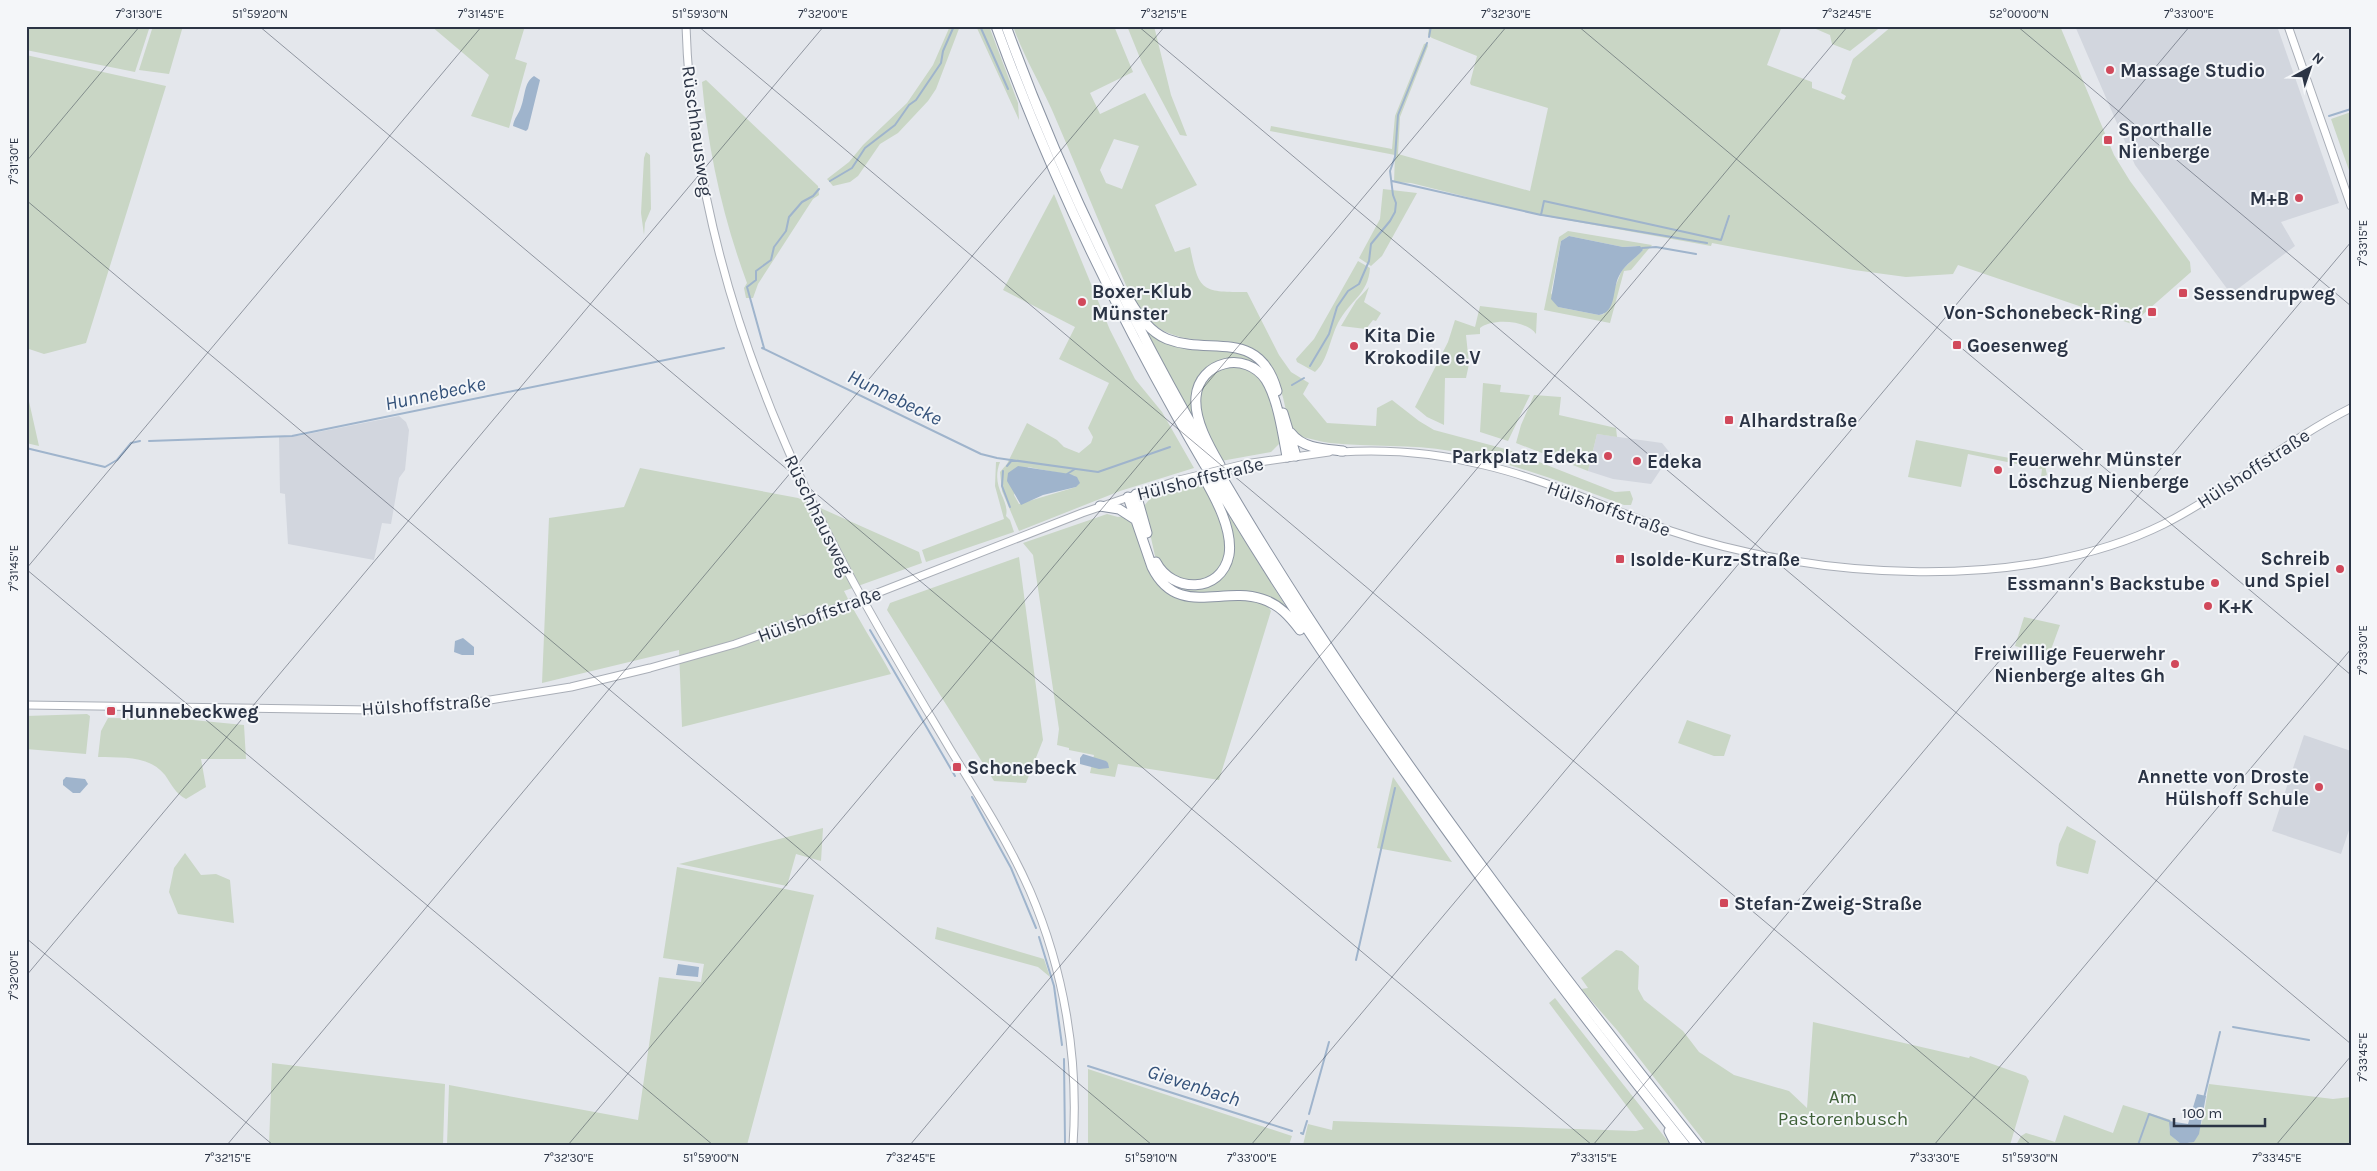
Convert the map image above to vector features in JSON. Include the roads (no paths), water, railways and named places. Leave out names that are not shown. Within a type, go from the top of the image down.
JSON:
[{"type":"highway","points":[[996,26],[1037,130],[1078,226],[1123,319],[1175,417],[1265,566],[1359,708],[1447,832],[1565,983],[1697,1145]]},
{"type":"highway","points":[[1006,26],[1043,123],[1104,259],[1172,392],[1253,530],[1392,738],[1565,983],[1685,1145]]},
{"type":"highway","points":[[1104,259],[1140,317],[1161,336],[1182,343],[1236,347],[1258,359],[1268,369],[1274,382],[1287,426],[1291,457]]},
{"type":"highway","points":[[1253,530],[1242,502],[1208,442],[1198,413],[1197,390],[1208,372],[1224,363],[1237,362],[1251,366],[1262,375],[1272,391],[1291,457]]},
{"type":"highway","points":[[1132,495],[1153,557],[1166,576],[1179,584],[1194,586],[1206,583],[1218,576],[1225,566],[1229,554],[1228,534],[1214,497],[1184,443],[1175,417]]},
{"type":"highway","points":[[1287,426],[1302,443],[1343,452]]},
{"type":"highway","points":[[1132,495],[1136,520],[1154,572],[1169,588],[1189,597],[1246,596],[1272,603],[1291,618],[1340,689],[1359,708]]},
{"type":"highway","points":[[1100,506],[1124,511],[1136,520]]},
{"type":"highway","points":[[1657,1109],[1676,1145]]},
{"type":"main road","name":"Rüschhausweg","points":[[686,26],[687,60],[699,156],[718,252],[732,302],[760,384],[790,457],[862,599],[999,830],[1033,900],[1052,952],[1067,1018],[1073,1081],[1073,1145]]},
{"type":"main road","points":[[2288,26],[2351,206]]},
{"type":"main road","name":"Hülshoffstraße","points":[[26,705],[135,705],[331,710],[410,708],[491,700],[571,687],[667,664],[735,644],[862,599],[1100,506],[1179,480],[1246,464],[1343,452],[1424,454],[1485,465],[1534,480],[1684,535],[1729,547],[1788,559],[1856,567],[1964,570],[2053,561],[2088,553],[2128,540],[2192,508],[2299,438],[2351,408]]},
{"type":"water","points":[[534,76],[540,80],[526,131],[513,126],[528,82]]},
{"type":"water","points":[[1569,236],[1623,247],[1640,246],[1643,250],[1621,272],[1611,305],[1605,313],[1599,315],[1558,307],[1551,299],[1561,241]]},
{"type":"water","points":[[1018,466],[1070,474],[1077,477],[1080,483],[1076,487],[1043,495],[1021,505],[1007,481],[1008,473]]},
{"type":"water","points":[[463,638],[474,647],[474,655],[462,655],[454,652],[455,641]]},
{"type":"water","points":[[1083,754],[1106,761],[1109,768],[1099,769],[1080,764],[1080,758]]},
{"type":"water","points":[[66,777],[85,779],[88,784],[80,793],[73,793],[63,785],[63,780]]},
{"type":"water","points":[[678,964],[699,967],[698,977],[676,975]]},
{"type":"water","points":[[2197,1094],[2206,1096],[2199,1134],[2194,1142],[2181,1144],[2170,1135],[2169,1121],[2188,1124]]},
{"type":"waterway","points":[[830,181],[852,168],[865,148],[895,125],[909,105],[916,100],[941,63],[943,51],[954,26]]},
{"type":"waterway","points":[[980,26],[1008,89]]},
{"type":"waterway","name":"Hunnebecke","points":[[1429,37],[1431,26]]},
{"type":"waterway","name":"Hunnebecke","points":[[1310,366],[1329,334],[1337,307],[1348,291],[1359,284],[1369,261],[1371,244],[1395,212],[1396,203],[1390,171],[1395,157],[1398,115],[1427,43]]},
{"type":"waterway","points":[[2329,116],[2351,109]]},
{"type":"waterway","points":[[1392,181],[1541,215],[1544,201],[1721,240],[1729,216]]},
{"type":"waterway","points":[[764,348],[747,287],[756,280],[756,271],[771,260],[774,247],[786,231],[789,217],[802,202],[813,196],[819,189]]},
{"type":"waterway","points":[[1542,215],[1707,243]]},
{"type":"waterway","points":[[1642,248],[1656,247],[1696,254]]},
{"type":"waterway","name":"Hunnebecke","points":[[149,441],[292,436],[724,348]]},
{"type":"waterway","name":"Hunnebecke","points":[[762,348],[981,454],[997,458],[1098,472],[1170,447]]},
{"type":"waterway","name":"Hunnebecke","points":[[1292,385],[1304,378]]},
{"type":"waterway","name":"Hunnebecke","points":[[26,448],[105,467],[117,460],[131,443],[140,441]]},
{"type":"waterway","name":"Hunnebecke","points":[[1007,466],[1012,460]]},
{"type":"waterway","name":"Hunnebecke","points":[[1067,474],[1075,469]]},
{"type":"waterway","points":[[1003,471],[1002,486],[1010,507]]},
{"type":"waterway","points":[[870,630],[955,776]]},
{"type":"waterway","name":"Gievenbach","points":[[1356,960],[1395,788]]},
{"type":"waterway","points":[[972,797],[1011,868],[1036,928]]},
{"type":"waterway","points":[[1039,937],[1054,986],[1062,1045]]},
{"type":"waterway","points":[[2233,1027],[2309,1040]]},
{"type":"waterway","points":[[2204,1098],[2220,1032]]},
{"type":"waterway","name":"Gievenbach","points":[[1309,1114],[1329,1042]]},
{"type":"waterway","name":"Gievenbach","points":[[1064,1059],[1065,1143]]},
{"type":"waterway","name":"Gievenbach","points":[[1088,1066],[1292,1131]]},
{"type":"waterway","points":[[2138,1145],[2149,1114],[2169,1121]]},
{"type":"waterway","name":"Gievenbach","points":[[1301,1133],[1303,1134],[1307,1121]]},
{"type":"place","name":"Massage Studio","points":[[2110,70]]},
{"type":"place","name":"Sporthalle Nienberge","points":[[2108,140]]},
{"type":"place","name":"M+B","points":[[2299,198]]},
{"type":"place","name":"Sessendrupweg","points":[[2183,293]]},
{"type":"place","name":"Boxer-Klub Münster","points":[[1082,302]]},
{"type":"place","name":"Von-Schonebeck-Ring","points":[[2152,312]]},
{"type":"place","name":"Goesenweg","points":[[1957,345]]},
{"type":"place","name":"Kita Die Krokodile e.V","points":[[1354,346]]},
{"type":"place","name":"Alhardstraße","points":[[1729,420]]},
{"type":"place","name":"Parkplatz Edeka","points":[[1608,456]]},
{"type":"place","name":"Edeka","points":[[1637,461]]},
{"type":"place","name":"Feuerwehr Münster Löschzug Nienberge","points":[[1998,470]]},
{"type":"place","name":"Isolde-Kurz-Straße","points":[[1620,559]]},
{"type":"place","name":"Schreib und Spiel","points":[[2340,569]]},
{"type":"place","name":"Essmann's Backstube","points":[[2215,583]]},
{"type":"place","name":"K+K","points":[[2208,606]]},
{"type":"place","name":"Freiwillige Feuerwehr Nienberge altes Gh","points":[[2175,664]]},
{"type":"place","name":"Hunnebeckweg","points":[[111,711]]},
{"type":"place","name":"Schonebeck","points":[[957,767]]},
{"type":"place","name":"Annette von Droste Hülshoff Schule","points":[[2319,787]]},
{"type":"place","name":"Stefan-Zweig-Straße","points":[[1724,903]]},
{"type":"park label","name":"Am Pastorenbusch","points":[[1843,1107]]}]
